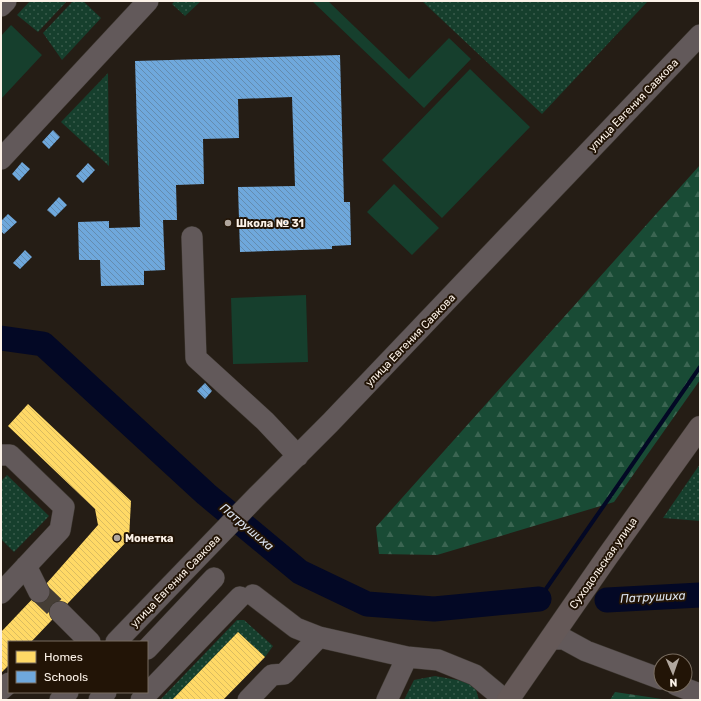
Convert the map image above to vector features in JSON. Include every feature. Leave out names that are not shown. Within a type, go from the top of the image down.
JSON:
[{"type":"main road","name":"Суходольская улица","points":[[507,700],[700,427]]},
{"type":"street","points":[[1,6],[6,1]]},
{"type":"street","points":[[1,159],[148,1]]},
{"type":"street","name":"улица Евгения Савкова","points":[[117,641],[216,538],[298,456],[700,35]]},
{"type":"street","points":[[192,237],[196,358],[265,421],[298,456]]},
{"type":"street","points":[[1,455],[10,454],[64,507],[60,530],[1,593]]},
{"type":"street","points":[[26,566],[39,592]]},
{"type":"street","points":[[148,648],[214,578]]},
{"type":"street","points":[[141,700],[246,596],[296,628],[319,637],[408,657],[438,660],[475,675],[507,700]]},
{"type":"street","points":[[60,612],[89,641]]},
{"type":"street","points":[[248,700],[272,675],[284,674],[319,637]]},
{"type":"street","points":[[550,639],[564,639],[586,651],[653,677]]},
{"type":"street","points":[[387,700],[408,657]]},
{"type":"street","points":[[1,690],[8,683]]},
{"type":"green space","points":[[30,1],[67,1],[38,32],[17,15]]},
{"type":"green space","points":[[73,1],[83,1],[101,18],[62,60],[43,33]]},
{"type":"green space","points":[[175,1],[201,1],[185,16],[172,4]]},
{"type":"green space","points":[[312,1],[328,1],[409,79],[449,38],[471,59],[424,108]]},
{"type":"green space","points":[[422,1],[648,1],[542,114]]},
{"type":"green space","points":[[11,25],[42,55],[1,99],[1,36]]},
{"type":"green space","points":[[470,69],[530,127],[442,218],[382,160]]},
{"type":"green space","points":[[108,73],[109,166],[61,122]]},
{"type":"green space","points":[[700,165],[700,380],[614,502],[437,555],[379,554],[376,527]]},
{"type":"green space","points":[[394,184],[439,228],[412,255],[367,212]]},
{"type":"green space","points":[[306,295],[308,362],[233,364],[231,298]]},
{"type":"green space","points":[[700,464],[700,521],[663,518]]},
{"type":"green space","points":[[7,475],[49,516],[14,552],[1,539],[1,481]]},
{"type":"green space","points":[[237,620],[244,620],[273,646],[265,657],[238,632],[172,700],[160,700]]},
{"type":"green space","points":[[435,676],[474,683],[479,700],[404,700],[414,680]]},
{"type":"green space","points":[[615,692],[662,699],[662,700],[610,700]]},
{"type":"building: Homes","points":[[28,404],[131,501],[129,539],[32,641],[8,641],[8,666],[1,673],[1,632],[39,592],[98,525],[95,509],[8,426]]},
{"type":"building: Homes","points":[[238,632],[265,657],[223,700],[172,700]]},
{"type":"building: Schools","points":[[340,55],[344,202],[350,202],[351,245],[332,246],[332,249],[240,252],[238,187],[295,186],[292,97],[238,99],[239,138],[203,139],[204,184],[176,185],[177,220],[163,220],[165,270],[144,271],[144,285],[101,286],[100,260],[79,260],[78,222],[109,221],[109,228],[140,227],[135,61]]},
{"type":"building: Schools","points":[[53,130],[60,137],[49,149],[42,142]]},
{"type":"building: Schools","points":[[22,162],[30,169],[19,181],[12,174]]},
{"type":"building: Schools","points":[[88,163],[95,170],[83,183],[76,176]]},
{"type":"building: Schools","points":[[59,197],[67,205],[55,217],[47,210]]},
{"type":"building: Schools","points":[[8,214],[17,222],[4,234],[1,231],[1,221]]},
{"type":"building: Schools","points":[[25,250],[32,257],[20,269],[13,263]]},
{"type":"building: Schools","points":[[205,383],[212,391],[205,399],[197,391]]},
{"type":"waterway","name":"Патрушиха","points":[[1,338],[43,344],[206,494],[300,572],[367,604],[434,609],[539,599]]},
{"type":"waterway","points":[[539,599],[700,367]]},
{"type":"waterway","name":"Патрушиха","points":[[607,600],[700,595]]},
{"type":"tunnel","points":[[39,592],[60,612]]},
{"type":"place","name":"Школа № 31","points":[[228,223]]},
{"type":"place","name":"Монетка","points":[[117,538]]}]
